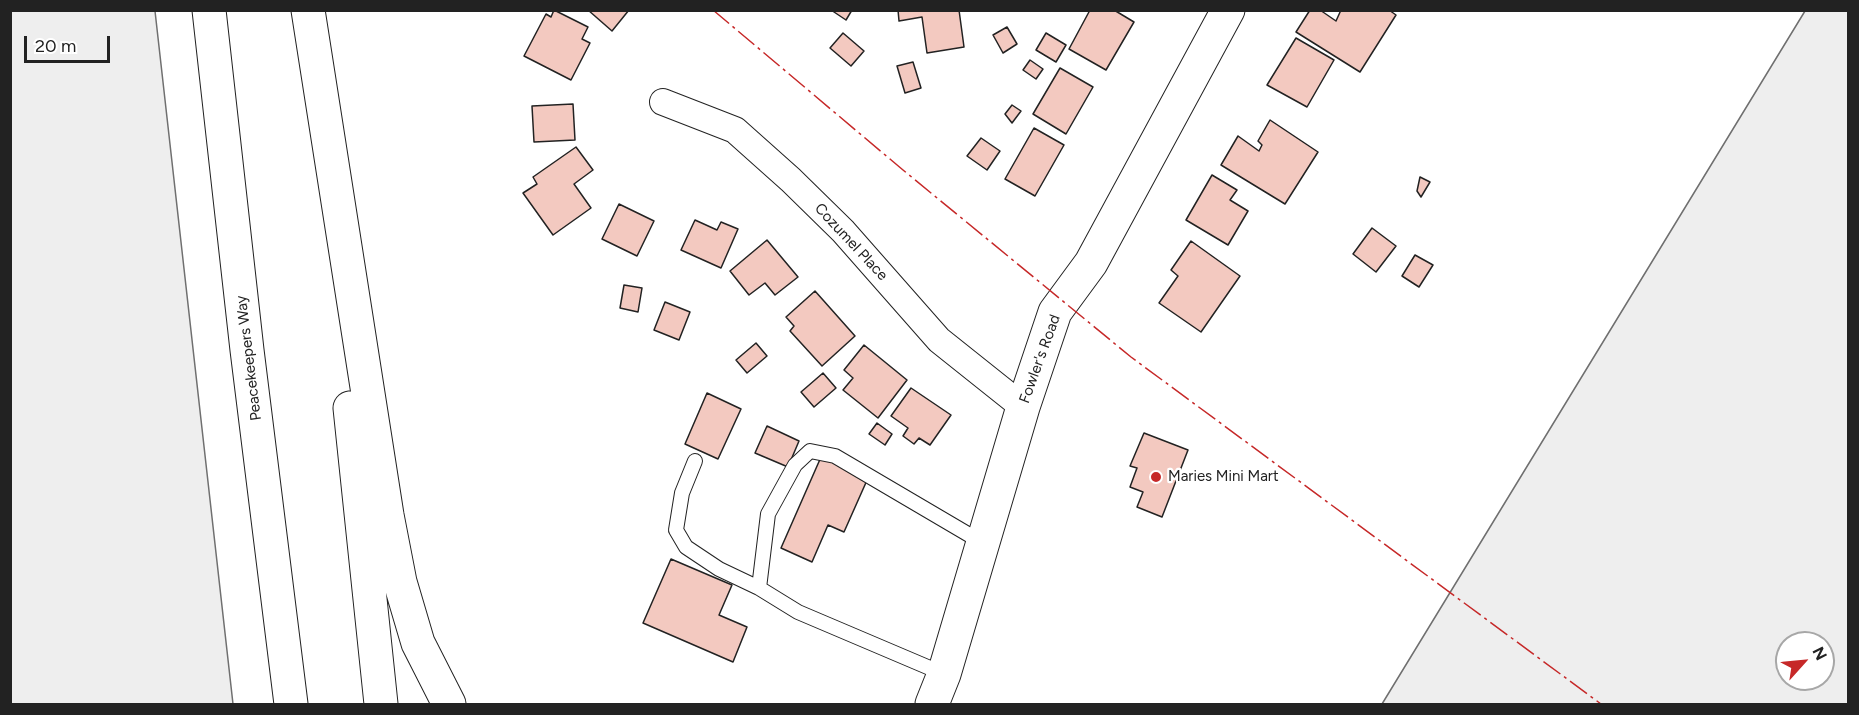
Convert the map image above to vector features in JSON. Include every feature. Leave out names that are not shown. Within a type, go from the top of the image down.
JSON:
[{"type":"main road","name":"Peacekeepers Way","points":[[209,10],[247,350],[291,705]]},
{"type":"main road","points":[[308,10],[381,705]]},
{"type":"main road","points":[[308,10],[387,515],[400,582],[418,643],[448,705]]},
{"type":"main road","name":"Fowler's Road","points":[[933,705],[1023,407],[1055,312],[1091,263],[1228,10]]},
{"type":"street","name":"Cozumel Place","points":[[663,102],[735,130],[843,231],[939,340],[1023,407]]},
{"type":"lane","points":[[759,588],[768,514],[795,465],[810,451],[835,456],[983,543]]},
{"type":"lane","points":[[695,461],[682,493],[676,530],[686,547],[719,569],[759,588],[798,612],[944,674]]},
{"type":"shaded area","points":[[10,11],[155,11],[233,704],[11,704]]},
{"type":"shaded area","points":[[1805,11],[1848,11],[1848,704],[1382,704]]},
{"type":"building","points":[[554,10],[588,27],[582,39],[590,43],[571,80],[524,56],[546,14],[551,17]]},
{"type":"building","points":[[588,10],[629,10],[612,31]]},
{"type":"building","points":[[831,10],[852,10],[846,20]]},
{"type":"building","points":[[898,10],[959,10],[964,47],[927,53],[922,17],[899,21]]},
{"type":"building","points":[[1090,10],[1114,10],[1134,22],[1106,70],[1069,49]]},
{"type":"building","points":[[1310,10],[1320,10],[1336,21],[1341,10],[1389,10],[1396,15],[1360,72],[1296,32]]},
{"type":"building","points":[[1007,27],[1017,44],[1003,53],[993,35]]},
{"type":"building","points":[[843,33],[864,51],[851,66],[830,48]]},
{"type":"building","points":[[1046,33],[1066,45],[1056,62],[1036,50]]},
{"type":"building","points":[[1296,38],[1334,60],[1307,107],[1267,85]]},
{"type":"building","points":[[1030,60],[1043,69],[1036,79],[1023,70]]},
{"type":"building","points":[[913,62],[921,88],[905,93],[897,66]]},
{"type":"building","points":[[1060,68],[1093,87],[1066,134],[1033,114]]},
{"type":"building","points":[[573,104],[575,140],[534,142],[532,106]]},
{"type":"building","points":[[1012,105],[1021,111],[1012,123],[1005,114]]},
{"type":"building","points":[[1270,120],[1318,152],[1285,204],[1221,165],[1238,136],[1259,151],[1262,145],[1258,141]]},
{"type":"building","points":[[1034,128],[1064,145],[1035,196],[1005,179]]},
{"type":"building","points":[[981,138],[1000,151],[987,170],[967,156]]},
{"type":"building","points":[[576,147],[593,170],[574,184],[591,208],[553,235],[523,193],[537,184],[533,177]]},
{"type":"building","points":[[1212,175],[1237,190],[1230,200],[1248,211],[1228,245],[1186,220]]},
{"type":"building","points":[[1420,177],[1430,182],[1421,197],[1417,191]]},
{"type":"building","points":[[619,204],[654,221],[637,256],[602,239]]},
{"type":"building","points":[[695,220],[717,230],[721,222],[738,229],[721,268],[681,250]]},
{"type":"building","points":[[1372,228],[1396,246],[1376,272],[1353,254]]},
{"type":"building","points":[[767,240],[798,277],[775,295],[765,283],[749,295],[730,271]]},
{"type":"building","points":[[1191,241],[1240,276],[1201,332],[1159,303],[1178,276],[1171,270]]},
{"type":"building","points":[[1415,255],[1433,265],[1419,287],[1402,276]]},
{"type":"building","points":[[624,285],[642,288],[638,312],[620,308]]},
{"type":"building","points":[[815,291],[855,336],[822,366],[790,331],[794,326],[786,317]]},
{"type":"building","points":[[665,302],[690,312],[679,340],[654,330]]},
{"type":"building","points":[[756,343],[767,356],[747,373],[736,360]]},
{"type":"building","points":[[864,345],[907,380],[878,418],[843,390],[853,378],[844,370]]},
{"type":"building","points":[[823,373],[836,388],[814,407],[801,392]]},
{"type":"building","points":[[911,388],[951,415],[930,445],[919,438],[914,444],[903,436],[908,428],[891,416]]},
{"type":"building","points":[[707,393],[741,409],[718,459],[685,444]]},
{"type":"building","points":[[877,423],[892,434],[885,445],[869,434]]},
{"type":"building","points":[[767,426],[799,441],[788,467],[755,453]]},
{"type":"building","name":"Maries Mini Mart","points":[[1144,433],[1188,450],[1162,517],[1137,507],[1143,492],[1130,487],[1137,468],[1130,466]]},
{"type":"building","points":[[821,457],[868,478],[844,532],[828,525],[812,562],[781,548]]},
{"type":"building","points":[[671,559],[732,585],[719,615],[747,627],[733,662],[643,623]]},
{"type":"power","points":[[713,10],[1131,357],[1601,704]]},
{"type":"place","name":"Maries Mini Mart","points":[[1156,477]]}]
